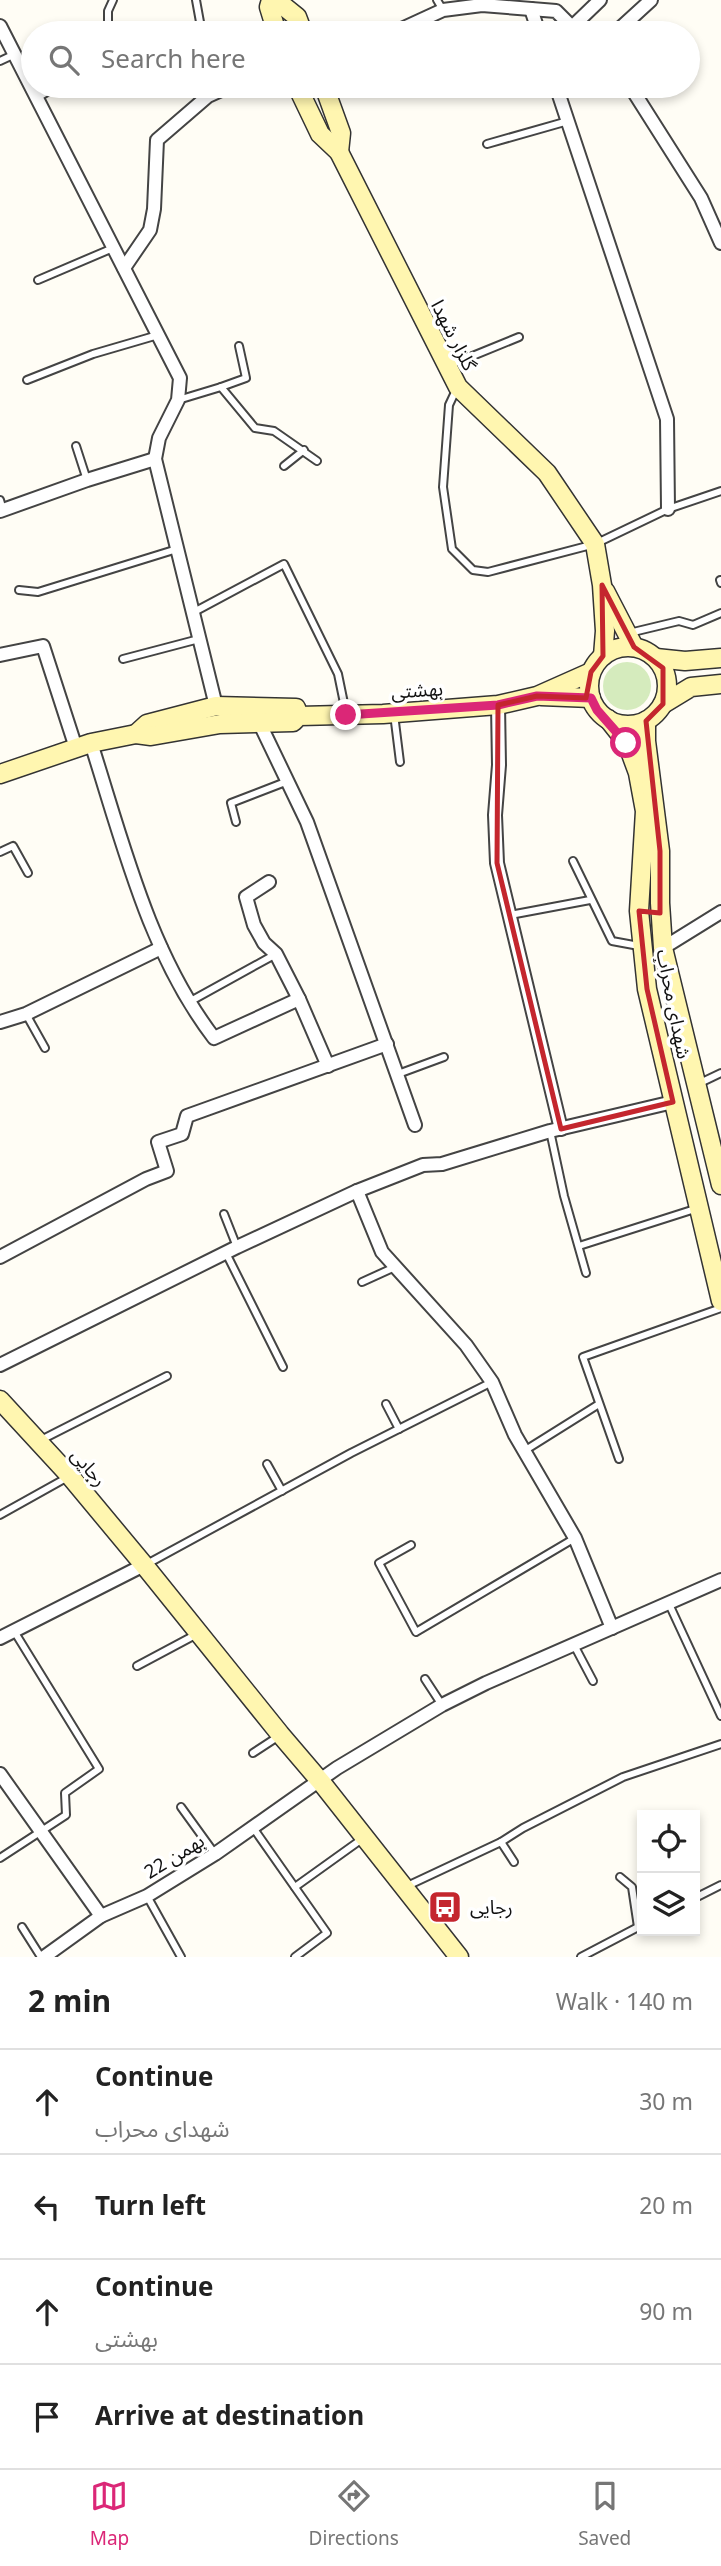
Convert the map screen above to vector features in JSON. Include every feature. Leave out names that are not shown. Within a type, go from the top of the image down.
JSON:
[{"type":"street","points":[[273,21],[269,8],[273,0],[298,21]]},
{"type":"street","points":[[582,21],[600,0]]},
{"type":"street","points":[[628,21],[651,0]]},
{"type":"street","points":[[413,21],[440,5],[481,2],[556,11],[566,21]]},
{"type":"street","points":[[531,9],[535,21]]},
{"type":"street","points":[[0,26],[21,66]]},
{"type":"street","points":[[37,98],[180,378],[178,400],[159,438],[155,459],[220,724]]},
{"type":"street","points":[[124,268],[150,230],[154,209],[157,140],[200,98]]},
{"type":"street","name":"گلزار شهدا","points":[[302,98],[320,134],[339,152],[458,387],[547,473],[595,544],[602,585]]},
{"type":"street","name":"گلزار شهدا","points":[[330,98],[341,133],[339,152]]},
{"type":"street","points":[[560,98],[667,419],[668,509]]},
{"type":"street","points":[[638,98],[701,198],[721,243]]},
{"type":"street","points":[[1,507],[155,459]]},
{"type":"street","points":[[602,585],[631,640],[656,658],[667,680],[667,692],[656,714],[646,721],[621,724],[608,719],[597,710],[589,685],[591,672],[603,656],[631,640]]},
{"type":"street","points":[[602,585],[605,631],[603,656]]},
{"type":"street","points":[[0,655],[43,646],[161,948],[189,1002],[214,1038],[299,999]]},
{"type":"street","points":[[656,658],[717,658]]},
{"type":"street","points":[[717,658],[706,663],[703,671],[706,679],[719,684]]},
{"type":"street","points":[[537,696],[591,672]]},
{"type":"street","points":[[663,704],[691,687],[719,684]]},
{"type":"street","points":[[537,696],[591,698]]},
{"type":"street","name":"بهشتی","points":[[0,774],[83,745],[136,734],[151,736],[220,724],[293,722],[299,716],[498,705],[537,696]]},
{"type":"street","points":[[498,705],[496,863],[510,915],[555,1130]]},
{"type":"street","name":"بهشتی","points":[[136,734],[147,724],[216,706],[296,708],[299,716]]},
{"type":"street","name":"شهدای محراب","points":[[608,719],[626,743],[638,773],[645,811],[639,911],[647,989],[673,1102],[716,1264],[721,1301]]},
{"type":"street","name":"شهدای محراب","points":[[646,721],[646,741],[660,851],[663,948],[721,1185]]},
{"type":"street","points":[[259,722],[312,835],[415,1125]]},
{"type":"street","points":[[269,882],[246,897],[254,925],[264,943],[276,954],[328,1066]]},
{"type":"street","points":[[639,911],[660,913]]},
{"type":"street","points":[[663,948],[721,912]]},
{"type":"street","points":[[0,1022],[26,1014],[161,948]]},
{"type":"street","points":[[0,1257],[146,1179],[167,1171],[158,1142],[182,1134],[187,1116],[387,1044]]},
{"type":"street","points":[[0,1365],[231,1250],[357,1191],[423,1165],[442,1164],[555,1130],[673,1102]]},
{"type":"street","points":[[357,1191],[382,1252],[466,1345],[492,1382],[524,1451],[575,1538],[612,1628]]},
{"type":"street","name":"رجایی","points":[[0,1400],[70,1476],[144,1565],[459,1957]]},
{"type":"street","points":[[0,1638],[144,1565]]},
{"type":"street","name":"22 بهمن","points":[[43,1957],[101,1916],[147,1896],[215,1854],[321,1782],[337,1768],[442,1705],[721,1580]]},
{"type":"street","points":[[0,1774],[101,1916]]},
{"type":"lane","points":[[108,21],[108,11],[113,0]]},
{"type":"lane","points":[[197,0],[200,21]]},
{"type":"lane","points":[[0,61],[15,54]]},
{"type":"lane","points":[[487,144],[568,121]]},
{"type":"lane","points":[[38,280],[113,248]]},
{"type":"lane","points":[[27,380],[93,354],[158,335]]},
{"type":"lane","points":[[447,367],[519,337]]},
{"type":"lane","points":[[178,400],[246,378],[239,346]]},
{"type":"lane","points":[[221,387],[256,428],[274,431],[317,461]]},
{"type":"lane","points":[[458,387],[449,405],[443,487],[452,549],[473,570],[488,572],[595,544],[668,509],[721,491]]},
{"type":"lane","points":[[76,446],[87,480]]},
{"type":"lane","points":[[284,466],[304,450]]},
{"type":"lane","points":[[19,590],[38,592],[178,549]]},
{"type":"lane","points":[[194,612],[284,564],[338,674],[346,715]]},
{"type":"lane","points":[[631,640],[679,621],[693,625],[721,613]]},
{"type":"lane","points":[[123,659],[199,639]]},
{"type":"lane","points":[[394,712],[400,762]]},
{"type":"lane","points":[[236,822],[231,803],[288,781]]},
{"type":"lane","points":[[0,852],[13,846],[28,873]]},
{"type":"lane","points":[[573,861],[612,941],[641,947]]},
{"type":"lane","points":[[510,915],[590,900]]},
{"type":"lane","points":[[189,1002],[276,954]]},
{"type":"lane","points":[[26,1014],[45,1048]]},
{"type":"lane","points":[[398,1074],[444,1057]]},
{"type":"lane","points":[[698,1084],[721,1073]]},
{"type":"lane","points":[[555,1130],[564,1196],[586,1273]]},
{"type":"lane","points":[[579,1246],[700,1207]]},
{"type":"lane","points":[[224,1214],[231,1250],[284,1367]]},
{"type":"lane","points":[[362,1282],[395,1267]]},
{"type":"lane","points":[[619,1458],[583,1357],[721,1308]]},
{"type":"lane","points":[[39,1441],[167,1376]]},
{"type":"lane","points":[[144,1565],[492,1382]]},
{"type":"lane","points":[[386,1404],[399,1429]]},
{"type":"lane","points":[[524,1451],[599,1404]]},
{"type":"lane","points":[[267,1464],[282,1491]]},
{"type":"lane","points":[[0,1515],[70,1476]]},
{"type":"lane","points":[[411,1545],[379,1563],[416,1632],[575,1538]]},
{"type":"lane","points":[[669,1604],[721,1716]]},
{"type":"lane","points":[[0,1858],[66,1815],[65,1793],[99,1769],[13,1631]]},
{"type":"lane","points":[[137,1666],[198,1633]]},
{"type":"lane","points":[[574,1645],[593,1681]]},
{"type":"lane","points":[[425,1679],[442,1705]]},
{"type":"lane","points":[[253,1753],[280,1734]]},
{"type":"lane","points":[[404,1888],[501,1842],[623,1777],[721,1744]]},
{"type":"lane","points":[[181,1807],[215,1854]]},
{"type":"lane","points":[[254,1829],[327,1933],[295,1957]]},
{"type":"lane","points":[[295,1886],[364,1838]]},
{"type":"lane","points":[[501,1842],[514,1861]]},
{"type":"lane","points":[[620,1877],[632,1886],[637,1911]]},
{"type":"lane","points":[[700,1896],[721,1885]]},
{"type":"lane","points":[[147,1896],[181,1957]]},
{"type":"lane","points":[[22,1927],[43,1957]]},
{"type":"lane","points":[[581,1957],[637,1928]]},
{"type":"highlighted area","points":[[602,585],[634,647],[663,668],[663,704],[646,721],[660,851],[660,913],[639,911],[647,989],[673,1102],[561,1129],[497,863],[498,705],[537,696],[586,698],[591,672],[603,656]]},
{"type":"green space","points":[[627,662],[644,669],[651,686],[644,703],[627,710],[610,703],[603,686],[610,669]]},
{"type":"place","name":"رجایی","points":[[445,1907]]},
{"type":"route","points":[[346,715],[498,705],[537,696],[591,698],[597,710],[608,719],[626,743]]}]
